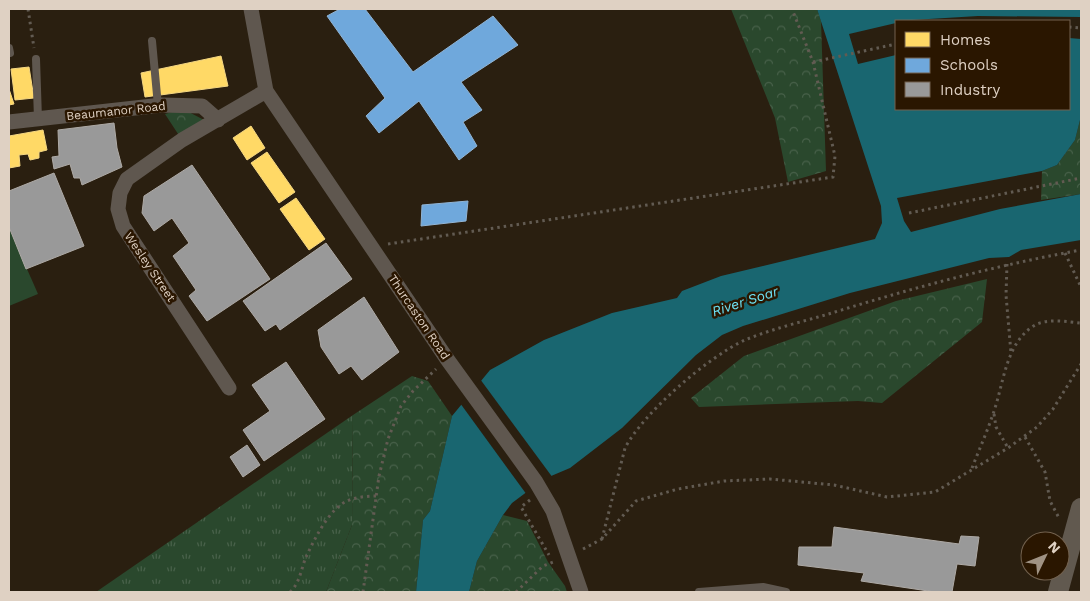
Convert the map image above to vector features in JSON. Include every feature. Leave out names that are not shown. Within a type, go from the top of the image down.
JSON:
[{"type":"street","name":"Thurcaston Road","points":[[251,9],[266,90],[458,375],[536,482],[553,511],[580,592]]},
{"type":"street","name":"Thurcaston Road","points":[[256,43],[262,9]]},
{"type":"street","name":"Wesley Street","points":[[229,388],[123,226],[118,209],[120,193],[126,179],[182,140],[266,90]]},
{"type":"street","name":"Beaumanor Road","points":[[9,122],[158,106],[202,106],[218,120]]},
{"type":"street","points":[[1058,592],[1079,517]]},
{"type":"lane","points":[[152,40],[158,106]]},
{"type":"lane","points":[[36,59],[38,119]]},
{"type":"lane","points":[[699,592],[763,587],[786,592]]},
{"type":"path","points":[[28,9],[36,59]]},
{"type":"path","points":[[371,247],[833,177],[835,156],[813,62],[792,9]]},
{"type":"path","points":[[813,62],[861,50],[895,44]]},
{"type":"path","points":[[909,213],[1081,178]]},
{"type":"path","points":[[602,539],[625,448],[632,436],[685,382],[716,358],[745,341],[786,327],[1007,264],[1081,250]]},
{"type":"path","points":[[1065,253],[1081,287]]},
{"type":"path","points":[[1007,264],[1006,295],[1011,354]]},
{"type":"path","points":[[972,469],[994,413],[1011,354],[1023,335],[1037,324],[1053,322],[1081,323]]},
{"type":"path","points":[[363,592],[377,496],[388,439],[401,406],[413,391],[441,364]]},
{"type":"path","points":[[516,592],[543,566],[568,554],[584,549],[602,539],[636,501],[678,489],[724,481],[770,479],[834,485],[888,497],[935,492],[1025,437],[1053,409],[1081,364]]},
{"type":"path","points":[[994,413],[996,427],[1008,448]]},
{"type":"path","points":[[1025,437],[1045,472],[1053,510],[1058,518],[1079,517]]},
{"type":"path","points":[[290,592],[294,588],[306,557],[338,507],[346,501],[377,496]]},
{"type":"path","points":[[530,500],[521,507],[554,562]]},
{"type":"green space","points":[[731,9],[817,9],[821,21],[826,171],[788,182],[775,118]]},
{"type":"green space","points":[[183,109],[206,121],[182,140],[165,114]]},
{"type":"green space","points":[[1081,116],[1081,194],[1041,200],[1042,171],[1057,165],[1075,140]]},
{"type":"green space","points":[[9,228],[38,294],[9,306]]},
{"type":"green space","points":[[987,279],[982,322],[882,403],[858,401],[699,407],[691,398],[744,356],[896,301]]},
{"type":"green space","points":[[412,376],[428,381],[452,416],[430,511],[423,520],[416,592],[326,592],[352,525],[353,415]]},
{"type":"green space","points":[[353,415],[352,525],[326,592],[96,592]]},
{"type":"green space","points":[[503,515],[527,521],[548,562],[565,586],[567,592],[469,592],[477,561]]},
{"type":"water","name":"River Soar","points":[[817,9],[1081,9],[1081,17],[978,16],[895,20],[895,23],[849,34],[858,64],[895,55],[895,110],[1070,110],[1070,38],[1081,39],[1081,116],[1075,140],[1057,165],[1042,171],[897,198],[904,221],[911,232],[1000,209],[1081,194],[1081,240],[1021,250],[1009,257],[989,258],[850,293],[743,326],[722,335],[696,355],[622,428],[570,468],[544,479],[512,503],[503,515],[477,561],[469,592],[416,592],[423,520],[430,511],[452,416],[490,370],[544,340],[612,313],[677,298],[682,291],[721,276],[875,239],[882,223],[881,206]]},
{"type":"pier","points":[[480,379],[553,478],[527,495],[460,403]]},
{"type":"building: Homes","points":[[221,56],[228,86],[145,97],[141,73]]},
{"type":"building: Homes","points":[[29,67],[34,98],[15,100],[11,69]]},
{"type":"building: Homes","points":[[9,89],[14,104],[9,105]]},
{"type":"building: Homes","points":[[251,126],[265,148],[247,160],[233,138]]},
{"type":"building: Homes","points":[[43,130],[47,150],[39,152],[39,158],[30,160],[28,154],[19,155],[20,166],[9,168],[9,136]]},
{"type":"building: Homes","points":[[267,152],[295,192],[279,203],[251,163]]},
{"type":"building: Homes","points":[[296,198],[325,239],[309,250],[280,209]]},
{"type":"building: Schools","points":[[340,9],[365,9],[413,72],[493,16],[518,45],[461,82],[482,110],[463,122],[477,146],[459,160],[419,101],[379,133],[366,116],[385,98],[327,16]]},
{"type":"building: Schools","points":[[468,201],[466,221],[421,226],[422,205]]},
{"type":"building: Industry","points":[[114,123],[117,148],[122,167],[82,185],[80,178],[74,178],[70,164],[54,169],[52,157],[59,156],[58,130]]},
{"type":"building: Industry","points":[[192,165],[270,279],[207,321],[189,296],[196,290],[173,256],[189,243],[172,218],[154,231],[142,213],[144,196]]},
{"type":"building: Industry","points":[[54,173],[84,246],[26,269],[9,227],[9,191]]},
{"type":"building: Industry","points":[[326,243],[352,279],[280,330],[276,324],[265,331],[243,301]]},
{"type":"building: Industry","points":[[364,297],[399,352],[362,380],[351,366],[339,374],[321,347],[318,330]]},
{"type":"building: Industry","points":[[286,362],[325,419],[264,461],[243,430],[270,411],[252,385]]},
{"type":"building: Industry","points":[[247,445],[260,465],[243,477],[230,457]]},
{"type":"building: Industry","points":[[834,527],[959,544],[961,536],[979,537],[975,566],[957,564],[952,592],[935,592],[861,581],[864,573],[798,565],[799,547],[832,547]]}]
